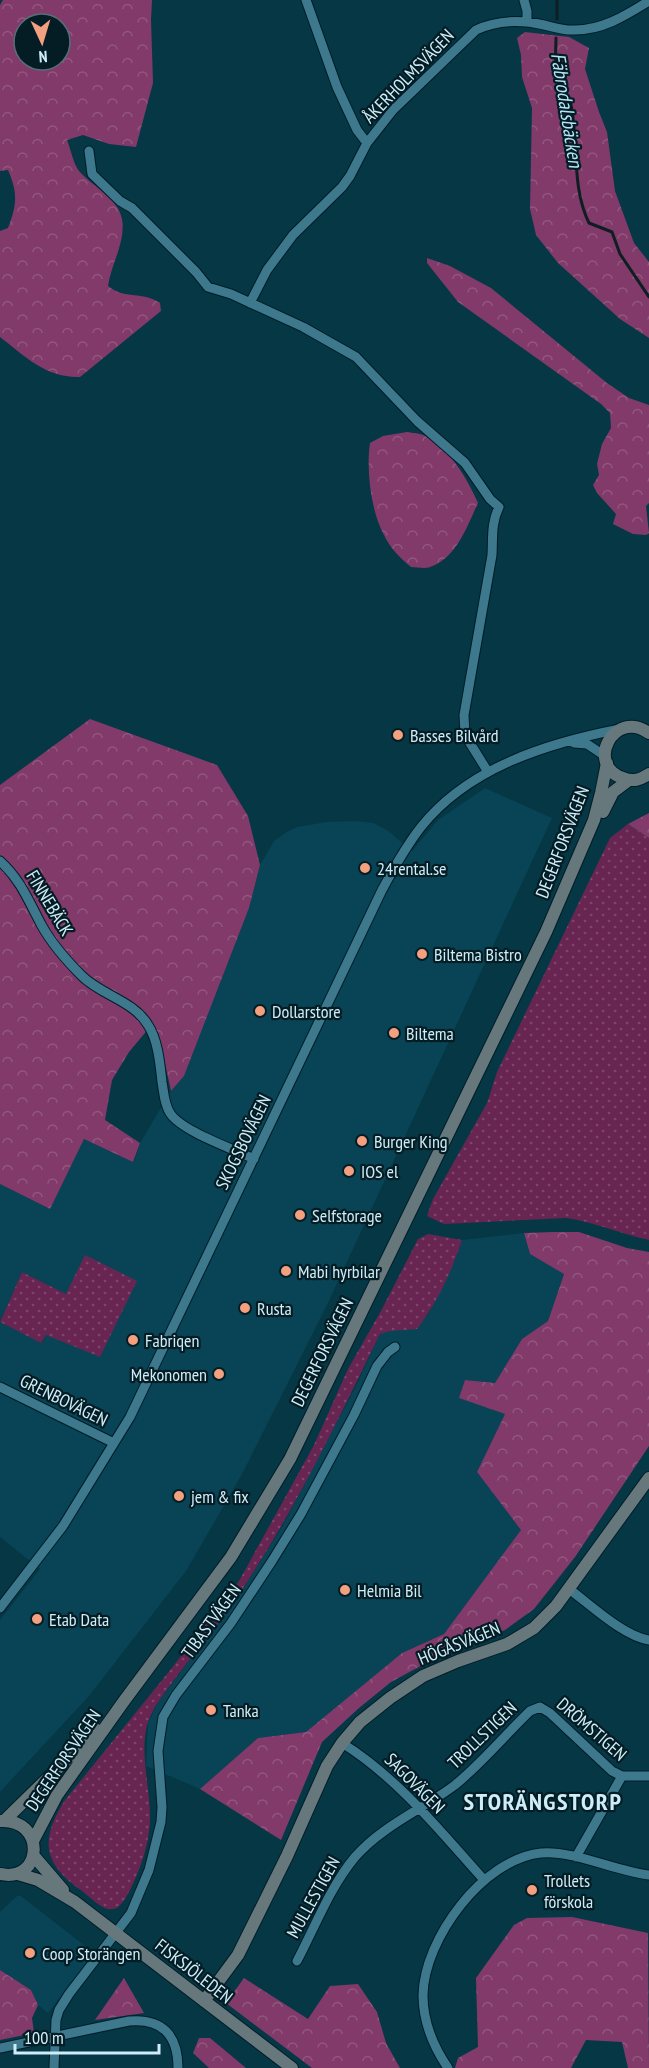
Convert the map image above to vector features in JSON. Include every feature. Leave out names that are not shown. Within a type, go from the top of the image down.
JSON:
[{"type":"main road","points":[[620,729],[635,727],[649,717]]},
{"type":"main road","points":[[635,727],[649,733]]},
{"type":"main road","name":"DEGERFORSVÄGEN","points":[[34,1839],[57,1795],[231,1557],[290,1459],[546,932],[594,820],[601,793],[608,740],[620,729]]},
{"type":"main road","points":[[606,759],[614,774],[629,780],[639,779],[649,774]]},
{"type":"main road","name":"DEGERFORSVÄGEN","points":[[546,932],[581,868],[608,799],[613,792],[629,780]]},
{"type":"main road","name":"HÖGÅSVÄGEN","points":[[204,2001],[238,1955],[287,1856],[327,1766],[342,1743],[360,1722],[409,1684],[442,1667],[507,1644],[534,1628],[556,1606],[649,1478]]},
{"type":"main road","name":"DEGERFORSVÄGEN","points":[[2,1821],[76,1752],[124,1701]]},
{"type":"main road","points":[[2,1821],[19,1825],[34,1839],[33,1855],[29,1865],[6,1875]]},
{"type":"main road","name":"FISKSJÖLEDEN","points":[[33,1855],[75,1902]]},
{"type":"main road","name":"FISKSJÖLEDEN","points":[[6,1875],[38,1880],[75,1902],[292,2068]]},
{"type":"street","points":[[306,0],[337,87],[357,130],[367,143]]},
{"type":"street","points":[[524,0],[527,22]]},
{"type":"street","name":"ÅKERHOLMSVÄGEN","points":[[250,303],[267,270],[292,235],[342,187],[367,143],[393,110],[476,30],[503,23],[527,22],[573,30],[594,27],[621,19],[649,1]]},
{"type":"street","points":[[89,151],[92,174],[120,201],[132,208],[208,287],[303,327],[356,357],[417,421],[465,463],[490,499],[499,507],[492,530],[492,555],[464,715],[465,735],[488,772]]},
{"type":"street","name":"SKOGSBOVÄGEN","points":[[0,1608],[63,1526],[130,1417],[382,890],[423,825],[449,800],[503,764],[562,743],[620,729]]},
{"type":"street","name":"SKOGSBOVÄGEN","points":[[562,743],[587,744],[606,759]]},
{"type":"street","name":"FINNEBÄCK","points":[[0,861],[13,873],[43,928],[57,948],[83,977],[141,1016],[149,1026],[158,1054],[169,1113],[187,1128],[254,1159]]},
{"type":"street","name":"TIBASTVÄGEN","points":[[54,2068],[56,2020],[59,2010],[131,1913],[158,1842],[162,1807],[158,1751],[164,1717],[176,1695],[231,1623],[272,1562],[301,1514],[354,1415],[377,1366],[395,1347]]},
{"type":"street","name":"GRENBOVÄGEN","points":[[0,1387],[114,1443]]},
{"type":"street","points":[[569,1589],[629,1633],[649,1640]]},
{"type":"street","name":"DRÖMSTIGEN","points":[[540,1707],[550,1713],[612,1771],[622,1776],[649,1776]]},
{"type":"street","name":"TROLLSTIGEN","points":[[419,1809],[466,1776],[525,1716],[540,1707]]},
{"type":"street","name":"SAGOVÄGEN","points":[[342,1743],[365,1757],[388,1777],[484,1880]]},
{"type":"street","name":"DRÖMSTIGEN","points":[[576,1857],[622,1776]]},
{"type":"street","name":"MULLESTIGEN","points":[[297,1961],[347,1867],[369,1845],[419,1809]]},
{"type":"street","points":[[448,2068],[431,2039],[425,2016],[423,1996],[425,1978],[432,1952],[445,1929],[460,1907],[484,1880],[517,1859],[550,1853],[649,1875]]},
{"type":"street","points":[[0,2048],[143,2020],[168,2031],[176,2051],[178,2068]]},
{"type":"shaded area","points":[[485,788],[552,818],[328,1303],[241,1476],[186,1571],[89,1696],[0,1792],[0,1620],[40,1569],[0,1537],[0,1322],[42,1343],[66,1294],[22,1272],[0,1321],[0,1184],[49,1209],[84,1139],[134,1162],[140,1143],[171,1091],[184,1076],[249,908],[260,865],[274,841],[297,827],[327,822],[356,821],[373,823],[387,830],[412,851],[438,820]]},
{"type":"shaded area","points":[[628,824],[649,838],[649,1240],[566,1218],[444,1224],[427,1216],[433,1199],[487,1103],[497,1072],[610,838]]},
{"type":"shaded area","points":[[524,1233],[530,1254],[564,1273],[548,1321],[522,1339],[495,1383],[465,1380],[460,1398],[505,1414],[477,1472],[521,1530],[444,1634],[402,1653],[306,1732],[258,1738],[200,1789],[146,1766],[148,1723],[159,1701],[244,1587],[282,1527],[357,1384],[380,1334],[427,1316],[455,1260],[462,1240]]},
{"type":"shaded area","points":[[428,1234],[462,1240],[449,1275],[437,1298],[417,1329],[380,1334],[282,1525],[237,1597],[165,1692],[148,1722],[145,1744],[150,1826],[147,1845],[138,1873],[124,1900],[116,1908],[105,1908],[69,1881],[52,1860],[49,1839],[57,1814],[65,1800],[239,1581],[314,1445],[348,1369],[418,1239]]},
{"type":"shaded area","points":[[85,1255],[137,1281],[100,1357],[46,1335],[41,1343],[0,1322],[22,1272],[66,1294]]},
{"type":"shaded area","points":[[17,1896],[21,1896],[94,1953],[48,2013],[38,2005],[31,1990],[0,1970],[0,1912]]},
{"type":"green space","points":[[3,0],[152,0],[153,83],[136,147],[109,144],[83,135],[67,140],[79,171],[110,199],[120,212],[122,219],[122,236],[108,286],[121,293],[154,299],[160,303],[161,311],[80,377],[57,374],[37,365],[0,337],[0,231],[8,228],[15,199],[8,170],[0,171],[0,5]]},
{"type":"green space","points":[[525,32],[569,37],[589,48],[585,69],[607,132],[615,191],[634,243],[649,262],[649,338],[620,319],[558,263],[536,235],[530,209],[532,108],[522,77],[521,55],[517,38]]},
{"type":"green space","points":[[427,258],[450,266],[491,288],[607,383],[629,398],[649,405],[649,503],[646,506],[649,533],[646,535],[633,534],[613,524],[616,514],[597,493],[593,485],[599,475],[597,464],[602,444],[611,428],[610,413],[601,404],[458,302],[427,263]]},
{"type":"green space","points":[[407,432],[423,435],[450,456],[469,484],[478,503],[454,549],[439,563],[428,568],[411,567],[386,540],[376,515],[371,490],[370,443],[383,436]]},
{"type":"green space","points":[[90,719],[217,765],[248,816],[260,865],[249,908],[184,1076],[171,1091],[160,1041],[149,1028],[129,1052],[112,1080],[105,1120],[140,1143],[133,1162],[84,1139],[50,1209],[0,1184],[0,785]]},
{"type":"green space","points":[[649,813],[649,838],[628,824]]},
{"type":"green space","points":[[579,1232],[627,1248],[649,1252],[649,1446],[575,1557],[534,1609],[505,1630],[428,1662],[391,1682],[322,1742],[281,1840],[200,1789],[258,1738],[306,1732],[402,1653],[444,1634],[521,1530],[477,1472],[505,1414],[459,1398],[465,1380],[495,1383],[522,1339],[548,1321],[564,1274],[530,1254],[524,1233]]},
{"type":"green space","points":[[572,1917],[648,1933],[649,2068],[628,2068],[622,2042],[586,2040],[571,2068],[455,2068],[458,2058],[478,2047],[476,1978],[514,1925],[527,1918]]},
{"type":"green space","points":[[0,1970],[31,1990],[38,2005],[32,2018],[34,2033],[0,2040]]},
{"type":"green space","points":[[124,1978],[144,2013],[95,2020]]},
{"type":"green space","points":[[244,1978],[308,2019],[330,1986],[358,1984],[377,2012],[386,2043],[400,2068],[312,2068],[226,2003]]},
{"type":"green space","points":[[199,2038],[210,2038],[246,2068],[209,2068],[193,2053]]},
{"type":"waterway","name":"Fäbrodalsbäcken","points":[[557,0],[557,19]]},
{"type":"waterway","name":"Fäbrodalsbäcken","points":[[556,38],[556,67],[559,80],[571,105],[583,209],[589,223],[612,232],[620,254],[649,297]]},
{"type":"place","name":"Basses Bilvård","points":[[398,735]]},
{"type":"place","name":"24rental.se","points":[[365,868]]},
{"type":"place","name":"Biltema Bistro","points":[[422,954]]},
{"type":"place","name":"Dollarstore","points":[[260,1011]]},
{"type":"place","name":"Biltema","points":[[394,1033]]},
{"type":"place","name":"Burger King","points":[[362,1141]]},
{"type":"place","name":"IOS el","points":[[349,1171]]},
{"type":"place","name":"Selfstorage","points":[[300,1215]]},
{"type":"place","name":"Mabi hyrbilar","points":[[286,1271]]},
{"type":"place","name":"Rusta","points":[[245,1308]]},
{"type":"place","name":"Fabriqen","points":[[133,1340]]},
{"type":"place","name":"Mekonomen","points":[[219,1374]]},
{"type":"place","name":"jem & fix","points":[[179,1496]]},
{"type":"place","name":"Helmia Bil","points":[[345,1590]]},
{"type":"place","name":"Etab Data","points":[[37,1619]]},
{"type":"place","name":"Tanka","points":[[211,1710]]},
{"type":"place","name":"Trollets förskola","points":[[532,1890]]},
{"type":"place","name":"Coop Storängen","points":[[30,1953]]},
{"type":"district","name":"STORÄNGSTORP","points":[[543,1801]]}]
